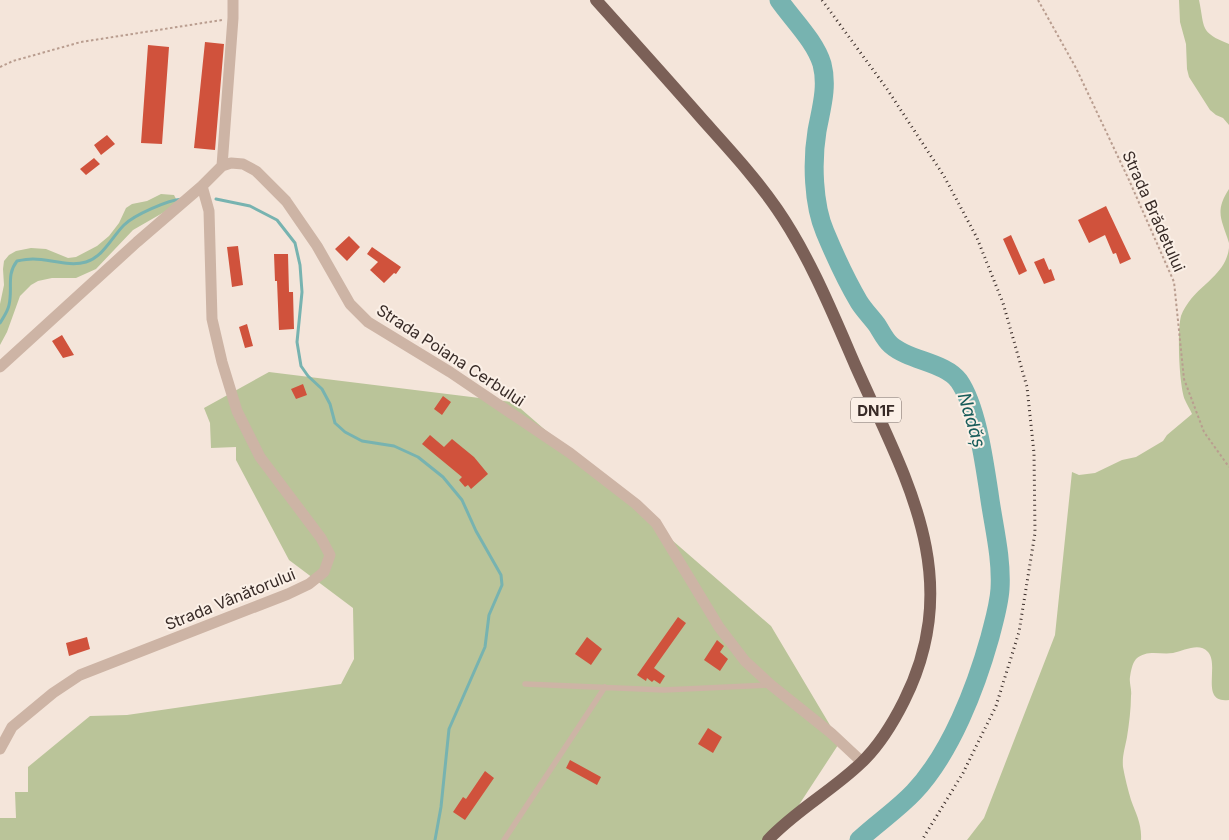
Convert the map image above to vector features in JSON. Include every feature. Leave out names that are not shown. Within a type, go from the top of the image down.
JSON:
[{"type":"main road","name":"DN1F","points":[[596,0],[744,166],[777,209],[802,251],[818,283],[912,494],[924,534],[930,588],[926,633],[918,664],[904,700],[885,733],[862,762],[820,797],[797,813],[768,840]]},
{"type":"street","points":[[0,367],[222,166],[233,0]]},
{"type":"street","name":"Strada Poiana Cerbului","points":[[222,166],[231,163],[243,164],[256,171],[286,201],[317,246],[350,304],[368,322],[450,372],[546,437],[587,465],[636,504],[656,523],[719,627],[745,660],[771,685],[831,733],[862,762]]},
{"type":"street","name":"Strada Vânătorului","points":[[0,749],[12,727],[53,693],[80,675],[288,594],[309,584],[324,572],[330,555],[322,538],[260,457],[237,411],[222,362],[212,319],[209,211],[202,186]]},
{"type":"lane","points":[[525,684],[664,690],[771,685]]},
{"type":"lane","points":[[504,840],[605,687]]},
{"type":"path","name":"Strada Brădetului","points":[[1038,0],[1076,68],[1129,180],[1174,282],[1184,379],[1204,432],[1229,467]]},
{"type":"path","points":[[0,68],[13,60],[81,42],[233,18]]},
{"type":"green space","points":[[1179,0],[1199,0],[1205,28],[1219,40],[1229,44],[1229,125],[1223,118],[1210,110],[1189,77],[1186,44],[1180,22]]},
{"type":"green space","points":[[1229,189],[1229,243],[1222,222],[1221,210],[1224,197]]},
{"type":"green space","points":[[161,194],[174,195],[176,203],[133,230],[96,269],[76,278],[52,278],[38,281],[31,285],[20,296],[7,332],[0,345],[0,304],[4,285],[3,269],[4,261],[9,255],[16,251],[31,248],[46,249],[68,258],[76,257],[97,246],[109,236],[119,223],[126,208]]},
{"type":"green space","points":[[1229,248],[1229,700],[1220,700],[1212,690],[1211,658],[1204,649],[1196,647],[1173,653],[1149,653],[1136,659],[1130,677],[1130,711],[1123,763],[1131,800],[1140,824],[1141,840],[967,840],[984,818],[1055,635],[1072,472],[1079,475],[1095,473],[1122,460],[1136,457],[1163,441],[1167,435],[1192,414],[1185,400],[1181,383],[1179,345],[1181,316],[1191,299],[1224,264]]},
{"type":"green space","points":[[269,372],[513,402],[771,626],[840,742],[776,840],[0,840],[0,818],[16,818],[15,792],[28,792],[28,767],[90,716],[127,715],[341,684],[354,659],[353,608],[289,560],[236,460],[236,447],[211,448],[210,423],[204,408]]},
{"type":"building","points":[[205,42],[224,44],[215,150],[194,148]]},
{"type":"building","points":[[148,45],[169,47],[162,144],[141,143]]},
{"type":"building","points":[[107,135],[115,144],[101,155],[94,145]]},
{"type":"building","points":[[94,158],[100,164],[86,175],[80,169]]},
{"type":"building","points":[[1106,206],[1131,259],[1120,264],[1116,253],[1113,254],[1105,235],[1089,243],[1078,220]]},
{"type":"building","points":[[1011,235],[1027,271],[1019,275],[1003,239]]},
{"type":"building","points":[[349,236],[360,247],[347,261],[335,249]]},
{"type":"building","points":[[238,246],[243,285],[232,287],[227,247]]},
{"type":"building","points":[[372,247],[401,267],[396,274],[394,273],[384,283],[370,270],[378,262],[367,254]]},
{"type":"building","points":[[274,254],[288,254],[289,292],[293,292],[294,329],[279,330]]},
{"type":"building","points":[[1044,258],[1055,280],[1044,284],[1034,262]]},
{"type":"building","points":[[247,324],[253,346],[245,348],[239,327]]},
{"type":"building","points":[[62,335],[74,355],[63,358],[52,341]]},
{"type":"building","points":[[303,384],[307,395],[296,399],[291,389]]},
{"type":"building","points":[[443,396],[451,402],[442,415],[434,409]]},
{"type":"building","points":[[430,435],[444,447],[452,439],[474,457],[488,474],[471,489],[468,485],[465,487],[459,480],[462,477],[422,444]]},
{"type":"building","points":[[678,617],[686,623],[654,668],[665,676],[660,684],[654,680],[652,682],[647,678],[646,681],[637,675]]},
{"type":"building","points":[[87,637],[90,649],[69,656],[66,643]]},
{"type":"building","points":[[587,637],[602,649],[591,665],[575,654]]},
{"type":"building","points":[[717,640],[724,646],[720,652],[728,659],[720,671],[704,660]]},
{"type":"building","points":[[708,728],[722,737],[713,753],[698,744]]},
{"type":"building","points":[[570,760],[601,777],[597,785],[566,768]]},
{"type":"building","points":[[485,771],[494,778],[465,820],[453,812],[463,797],[466,799]]},
{"type":"waterway","name":"Nadăș","points":[[779,0],[819,55],[824,73],[824,90],[815,143],[814,169],[818,209],[825,232],[859,302],[889,343],[907,355],[936,365],[953,375],[965,392],[971,405],[982,450],[1000,565],[999,595],[990,637],[970,698],[951,739],[940,758],[914,792],[859,840]]},
{"type":"waterway","points":[[0,323],[8,307],[12,271],[17,261],[39,259],[73,264],[86,262],[97,256],[129,221],[160,205],[182,199]]},
{"type":"waterway","points":[[216,199],[250,206],[277,220],[295,243],[300,265],[302,292],[297,342],[301,366],[308,376],[322,389],[330,404],[335,423],[345,432],[362,441],[394,446],[418,457],[443,477],[462,500],[476,531],[501,575],[502,585],[489,615],[485,647],[449,729],[441,807],[435,840]]},
{"type":"railway","points":[[822,0],[887,89],[944,176],[977,238],[1003,303],[1027,387],[1034,453],[1035,533],[1019,632],[996,706],[963,773],[922,840]]}]
